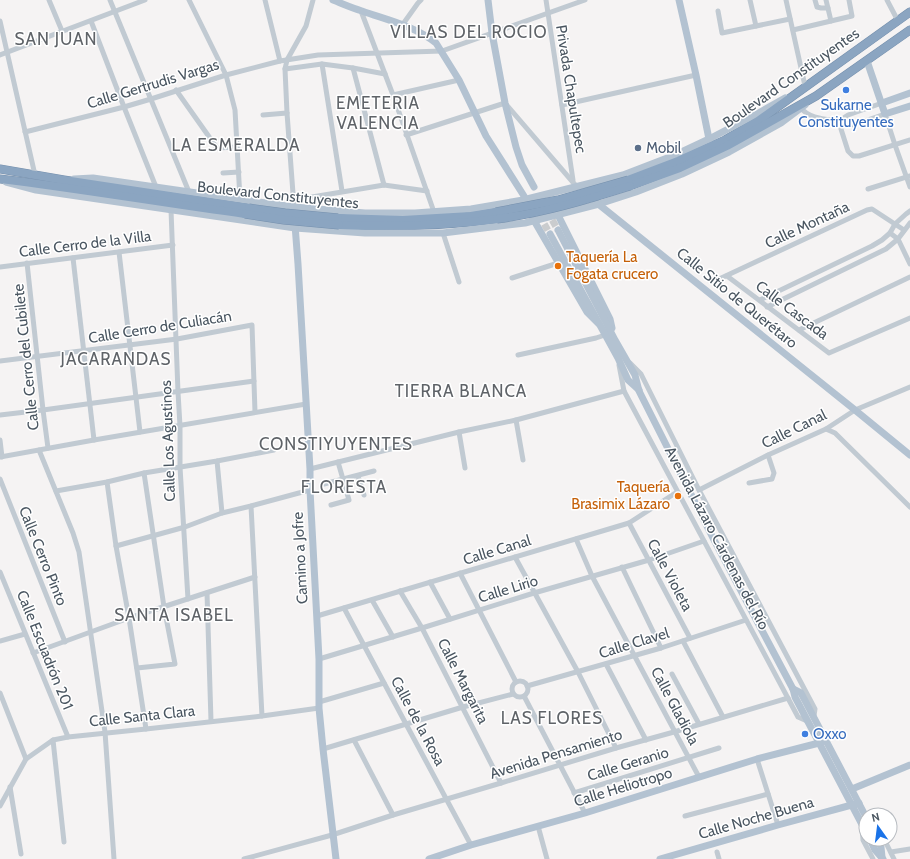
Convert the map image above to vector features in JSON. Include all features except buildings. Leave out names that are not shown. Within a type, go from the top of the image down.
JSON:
[{"type":"highway","name":"Boulevard Constituyentes","points":[[0,180],[312,223],[365,226],[435,225],[470,223],[524,215],[560,207],[630,186],[725,140],[758,121],[910,12]]},
{"type":"highway","name":"Boulevard Constituyentes","points":[[678,164],[727,146],[800,107],[910,30]]},
{"type":"highway","name":"Boulevard Constituyentes","points":[[0,169],[35,174],[174,204]]},
{"type":"main road","points":[[333,0],[361,11],[403,24],[431,38],[436,43],[459,80],[486,136],[489,148],[524,198],[534,221],[587,312],[598,323]]},
{"type":"main road","points":[[488,0],[504,102],[522,165],[534,187]]},
{"type":"main road","points":[[679,0],[709,139]]},
{"type":"main road","points":[[867,61],[886,114],[910,106]]},
{"type":"main road","points":[[64,180],[93,178],[259,202],[294,203],[365,213],[415,213],[471,209],[546,195],[575,184],[623,175],[676,155],[709,139],[755,115],[805,86]]},
{"type":"main road","points":[[882,103],[910,93]]},
{"type":"main road","points":[[174,204],[253,223],[295,228],[365,233],[443,232],[525,223],[599,204],[636,192],[676,176],[729,152],[781,122],[800,107]]},
{"type":"main road","name":"Calle Sitio de Querétaro","points":[[575,184],[910,455]]},
{"type":"main road","points":[[546,195],[559,215],[610,319],[615,340]]},
{"type":"main road","name":"Camino a Jofre","points":[[294,203],[310,469],[319,659],[319,705],[332,835],[336,859]]},
{"type":"main road","name":"Avenida Lázaro Cárdenas del Río","points":[[558,230],[615,340],[635,375],[639,391],[713,538],[793,689],[801,693],[810,719],[858,808]]},
{"type":"main road","name":"Avenida Lázaro Cárdenas del Río","points":[[550,234],[618,358],[628,380],[639,391]]},
{"type":"main road","name":"Avenida Lázaro Cárdenas del Río","points":[[822,742],[852,789],[858,813]]},
{"type":"main road","name":"Calle Heliotropo","points":[[429,859],[585,813],[757,759],[822,742]]},
{"type":"main road","points":[[852,789],[910,765]]},
{"type":"main road","name":"Calle Noche Buena","points":[[660,859],[855,804]]},
{"type":"main road","points":[[874,847],[882,858]]},
{"type":"main road","points":[[881,847],[882,858]]},
{"type":"street","points":[[49,0],[62,31]]},
{"type":"street","points":[[110,0],[189,192]]},
{"type":"street","points":[[0,55],[145,0]]},
{"type":"street","points":[[189,0],[226,75],[235,110],[240,199]]},
{"type":"street","points":[[264,0],[280,62]]},
{"type":"street","points":[[313,0],[306,26],[287,60],[285,69],[294,203],[342,191],[384,185],[427,191]]},
{"type":"street","points":[[403,24],[418,3],[422,0]]},
{"type":"street","name":"Privada Chapultepec","points":[[546,0],[575,184]]},
{"type":"street","name":"Calle Gertrudis Vargas","points":[[25,132],[124,107],[226,75],[287,60],[318,55],[442,51],[585,0]]},
{"type":"street","points":[[750,0],[756,26]]},
{"type":"street","points":[[786,0],[805,86]]},
{"type":"street","points":[[815,0],[818,7],[828,8]]},
{"type":"street","points":[[826,0],[831,21]]},
{"type":"street","points":[[793,30],[852,16],[849,0]]},
{"type":"street","points":[[887,0],[898,21]]},
{"type":"street","points":[[361,11],[393,95],[434,212]]},
{"type":"street","points":[[718,11],[722,33],[790,19]]},
{"type":"street","points":[[0,21],[35,174]]},
{"type":"street","points":[[91,21],[156,187]]},
{"type":"street","points":[[285,69],[322,64],[385,74]]},
{"type":"street","points":[[322,64],[342,191]]},
{"type":"street","points":[[353,68],[384,185]]},
{"type":"street","points":[[562,105],[696,75]]},
{"type":"street","points":[[393,95],[459,80]]},
{"type":"street","points":[[176,90],[217,148],[237,147]]},
{"type":"street","points":[[406,134],[504,102]]},
{"type":"street","name":"Calle Sitio de Querétaro","points":[[504,102],[575,184]]},
{"type":"street","points":[[800,107],[806,113],[814,117],[839,121],[848,115],[882,103]]},
{"type":"street","points":[[263,115],[287,113]]},
{"type":"street","points":[[853,125],[886,114],[895,145],[908,176],[910,187]]},
{"type":"street","points":[[839,121],[840,129],[848,151],[854,156],[859,156],[910,140]]},
{"type":"street","points":[[223,173],[239,172]]},
{"type":"street","points":[[868,189],[908,176]]},
{"type":"street","points":[[253,223],[260,214],[259,202]]},
{"type":"street","name":"Calle Los Agustinos","points":[[174,204],[173,245],[180,426],[180,467],[188,599]]},
{"type":"street","name":"Calle Montaña","points":[[717,280],[867,210],[872,209],[904,230]]},
{"type":"street","points":[[760,300],[872,246],[890,233],[895,224],[910,212]]},
{"type":"street","points":[[768,307],[886,249],[898,238],[910,223]]},
{"type":"street","points":[[443,232],[459,282]]},
{"type":"street","points":[[890,233],[898,238],[910,264]]},
{"type":"street","name":"Calle Cerro de la Villa","points":[[0,267],[173,245]]},
{"type":"street","points":[[119,252],[140,432]]},
{"type":"street","points":[[73,258],[94,440]]},
{"type":"street","points":[[512,278],[558,262]]},
{"type":"street","name":"Calle Cerro del Cubilete","points":[[27,263],[48,448]]},
{"type":"street","name":"Calle Cascada","points":[[727,276],[829,353],[910,318]]},
{"type":"street","points":[[799,330],[910,277]]},
{"type":"street","name":"Calle Cerro de Culiacán","points":[[0,362],[176,339],[252,325],[254,381]]},
{"type":"street","points":[[518,355],[605,335]]},
{"type":"street","name":"Avenida Lázaro Cárdenas del Río","points":[[618,358],[624,391],[677,492],[798,717],[810,719],[815,709],[699,490],[641,374],[626,359]]},
{"type":"street","points":[[0,415],[254,381],[255,412]]},
{"type":"street","name":"Calle Canal","points":[[699,490],[768,455],[826,429],[855,410],[910,387]]},
{"type":"street","points":[[310,469],[459,432],[516,420],[624,391]]},
{"type":"street","points":[[0,440],[1,457],[306,404]]},
{"type":"street","points":[[516,420],[522,460]]},
{"type":"street","points":[[826,429],[835,433],[910,507]]},
{"type":"street","points":[[459,432],[465,468]]},
{"type":"street","name":"Calle Cerro del Cubilete","points":[[39,450],[73,533],[79,552],[106,732],[114,859]]},
{"type":"street","points":[[56,491],[107,482],[144,473],[274,450]]},
{"type":"street","points":[[749,483],[772,479],[774,473],[768,455]]},
{"type":"street","points":[[217,461],[222,513]]},
{"type":"street","points":[[331,505],[349,500],[338,462]]},
{"type":"street","points":[[324,484],[374,472]]},
{"type":"street","points":[[137,668],[175,664],[164,607],[144,473]]},
{"type":"street","points":[[358,476],[364,495]]},
{"type":"street","name":"Calle Cerro Pinto","points":[[0,479],[65,642]]},
{"type":"street","points":[[107,482],[116,546],[130,618],[146,729]]},
{"type":"street","points":[[116,546],[184,527],[222,513],[310,490]]},
{"type":"street","name":"Calle Canal","points":[[317,616],[629,523],[677,492]]},
{"type":"street","points":[[251,506],[262,716]]},
{"type":"street","name":"Calle Violeta","points":[[629,523],[690,638]]},
{"type":"street","name":"Calle Gladiola","points":[[576,538],[592,576],[698,777]]},
{"type":"street","name":"Calle Lirio","points":[[319,659],[534,593],[622,568],[704,541]]},
{"type":"street","points":[[515,557],[578,672],[616,748]]},
{"type":"street","points":[[622,568],[661,648]]},
{"type":"street","name":"Calle Escuadrón 201","points":[[0,572],[68,736]]},
{"type":"street","points":[[460,574],[516,682]]},
{"type":"street","points":[[33,653],[130,618],[255,577]]},
{"type":"street","points":[[430,582],[450,619]]},
{"type":"street","name":"Calle Margarita","points":[[400,591],[422,628],[501,783]]},
{"type":"street","points":[[207,593],[211,721]]},
{"type":"street","points":[[372,600],[393,637]]},
{"type":"street","name":"Calle de la Rosa","points":[[344,608],[471,846]]},
{"type":"street","name":"Calle Clavel","points":[[528,686],[661,648],[746,620]]},
{"type":"street","points":[[0,641],[25,634]]},
{"type":"street","points":[[683,641],[723,717]]},
{"type":"street","points":[[606,664],[646,740]]},
{"type":"street","points":[[672,674],[699,724]]},
{"type":"street","points":[[323,749],[463,707],[513,694],[520,697],[527,694],[528,686],[520,681],[516,682]]},
{"type":"street","points":[[513,694],[513,686],[516,682]]},
{"type":"street","name":"Calle Santa Clara","points":[[0,806],[26,759],[53,740],[68,736],[262,716],[319,705],[384,683]]},
{"type":"street","points":[[0,693],[26,759]]},
{"type":"street","points":[[524,696],[585,813]]},
{"type":"street","name":"Avenida Pensamiento","points":[[244,859],[332,835],[393,815],[616,748],[788,698]]},
{"type":"street","points":[[53,740],[64,842]]},
{"type":"street","points":[[354,740],[393,815]]},
{"type":"street","name":"Calle Geranio","points":[[574,793],[719,748]]},
{"type":"street","points":[[757,759],[778,825]]},
{"type":"street","points":[[10,787],[20,854]]},
{"type":"street","points":[[685,816],[768,794]]},
{"type":"street","points":[[538,826],[547,859]]},
{"type":"street","name":"Avenida Lázaro Cárdenas del Río","points":[[866,847],[873,859]]},
{"type":"street","points":[[888,847],[894,859]]},
{"type":"street","points":[[890,852],[910,849]]},
{"type":"street","points":[[716,852],[718,859]]},
{"type":"tunnel","points":[[547,211],[558,230]]},
{"type":"tunnel","points":[[539,215],[550,234]]},
{"type":"place","name":"Sukarne Constituyentes","points":[[846,90]]},
{"type":"place","name":"Mobil","points":[[638,148]]},
{"type":"place","name":"Taquería La Fogata crucero","points":[[558,266]]},
{"type":"place","name":"Taquería Brasimix Lázaro","points":[[678,496]]},
{"type":"place","name":"Oxxo","points":[[805,734]]},
{"type":"district","name":"VILLAS DEL ROCIO","points":[[469,32]]},
{"type":"district","name":"SAN JUAN","points":[[56,39]]},
{"type":"district","name":"EMETERIA VALENCIA","points":[[378,113]]},
{"type":"district","name":"LA ESMERALDA","points":[[236,145]]},
{"type":"district","name":"JACARANDAS","points":[[116,359]]},
{"type":"district","name":"TIERRA BLANCA","points":[[461,391]]},
{"type":"district","name":"CONSTIYUYENTES","points":[[336,444]]},
{"type":"district","name":"FLORESTA","points":[[344,487]]},
{"type":"district","name":"SANTA ISABEL","points":[[174,615]]},
{"type":"district","name":"LAS FLORES","points":[[552,718]]}]
